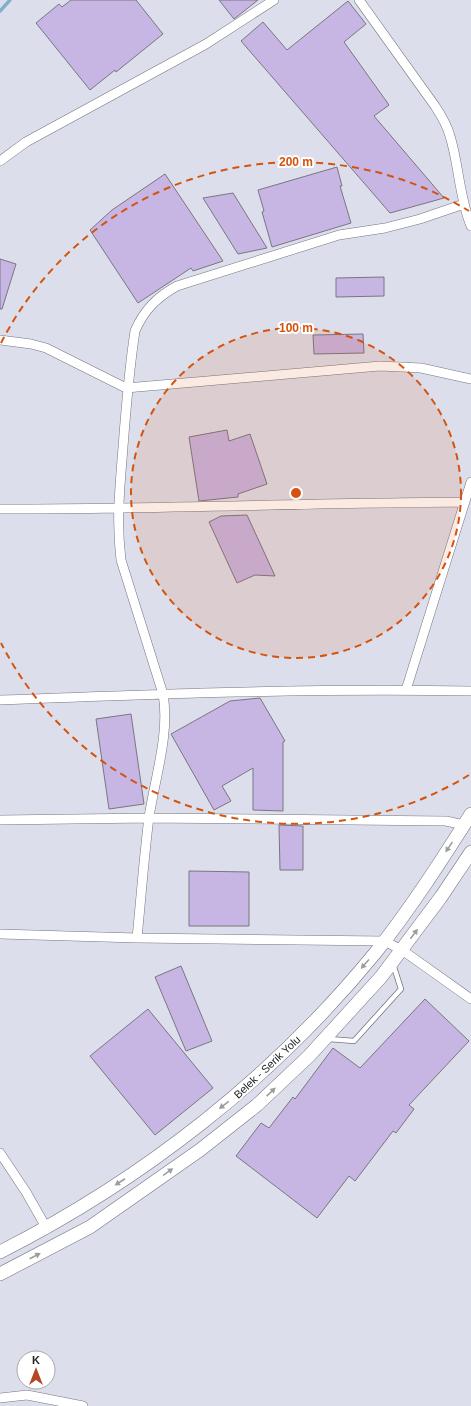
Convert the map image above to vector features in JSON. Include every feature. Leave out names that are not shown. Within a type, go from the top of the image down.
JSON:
[{"type":"main road","name":"Belek - Serik Yolu","points":[[0,1252],[47,1229],[143,1168],[246,1088],[316,1020],[384,941],[412,903],[468,820]]},
{"type":"main road","name":"Belek - Serik Yolu","points":[[0,1274],[90,1227],[200,1150],[257,1105],[325,1039],[392,962],[442,897],[471,852]]},
{"type":"street","points":[[0,161],[26,142],[206,44],[274,0]]},
{"type":"street","points":[[359,0],[444,122],[455,152],[464,204],[471,226]]},
{"type":"street","points":[[137,938],[149,818],[165,720],[163,694],[122,560],[117,509],[126,388],[135,331],[144,312],[165,292],[177,286],[339,234],[385,228],[420,220],[464,204]]},
{"type":"street","points":[[0,340],[31,344],[46,348],[126,388],[380,366],[421,368],[471,379]]},
{"type":"street","points":[[406,690],[471,482]]},
{"type":"street","points":[[0,509],[117,509],[317,503],[465,502]]},
{"type":"street","points":[[0,700],[163,694],[406,690],[471,691]]},
{"type":"street","points":[[0,820],[149,818],[468,820]]},
{"type":"street","points":[[0,934],[137,938],[384,941],[402,950],[471,999]]},
{"type":"street","points":[[0,1153],[26,1192],[47,1229]]},
{"type":"street","points":[[0,1398],[27,1395],[83,1406]]},
{"type":"lane","points":[[325,1039],[354,1041],[401,989],[392,962]]},
{"type":"building","points":[[71,0],[136,0],[163,34],[116,72],[115,70],[90,90],[36,23],[59,4],[62,7]]},
{"type":"building","points":[[219,0],[258,0],[234,19]]},
{"type":"building","points":[[348,1],[366,24],[344,42],[389,105],[374,116],[444,198],[390,213],[241,41],[263,22],[287,50]]},
{"type":"building","points":[[337,167],[342,186],[340,186],[351,223],[272,247],[262,212],[264,211],[258,190]]},
{"type":"building","points":[[165,174],[223,261],[193,271],[191,268],[138,303],[90,230],[112,210]]},
{"type":"building","points":[[233,193],[267,248],[238,254],[203,198]]},
{"type":"building","points":[[0,259],[16,264],[2,309],[0,309]]},
{"type":"building","points":[[384,277],[384,296],[336,297],[336,278]]},
{"type":"building","points":[[363,334],[364,353],[314,354],[313,335]]},
{"type":"building","points":[[227,430],[229,441],[250,434],[267,484],[238,494],[238,497],[199,501],[189,437]]},
{"type":"building","points":[[247,515],[275,576],[255,575],[237,583],[209,522],[221,516]]},
{"type":"building","points":[[260,698],[285,741],[283,742],[283,811],[253,810],[253,768],[222,786],[231,801],[214,810],[171,734],[230,701]]},
{"type":"building","points":[[131,714],[144,804],[109,809],[96,719]]},
{"type":"building","points":[[279,825],[303,826],[303,870],[280,870]]},
{"type":"building","points":[[189,871],[249,872],[249,926],[189,926]]},
{"type":"building","points":[[181,966],[212,1041],[186,1051],[155,977]]},
{"type":"building","points":[[425,999],[469,1041],[409,1105],[414,1109],[396,1133],[393,1131],[355,1181],[349,1176],[317,1218],[236,1156],[261,1123],[269,1128],[293,1097],[295,1099],[333,1048],[360,1068]]},
{"type":"building","points":[[148,1009],[213,1088],[155,1135],[90,1056]]},
{"type":"waterway","points":[[0,11],[10,0]]}]
